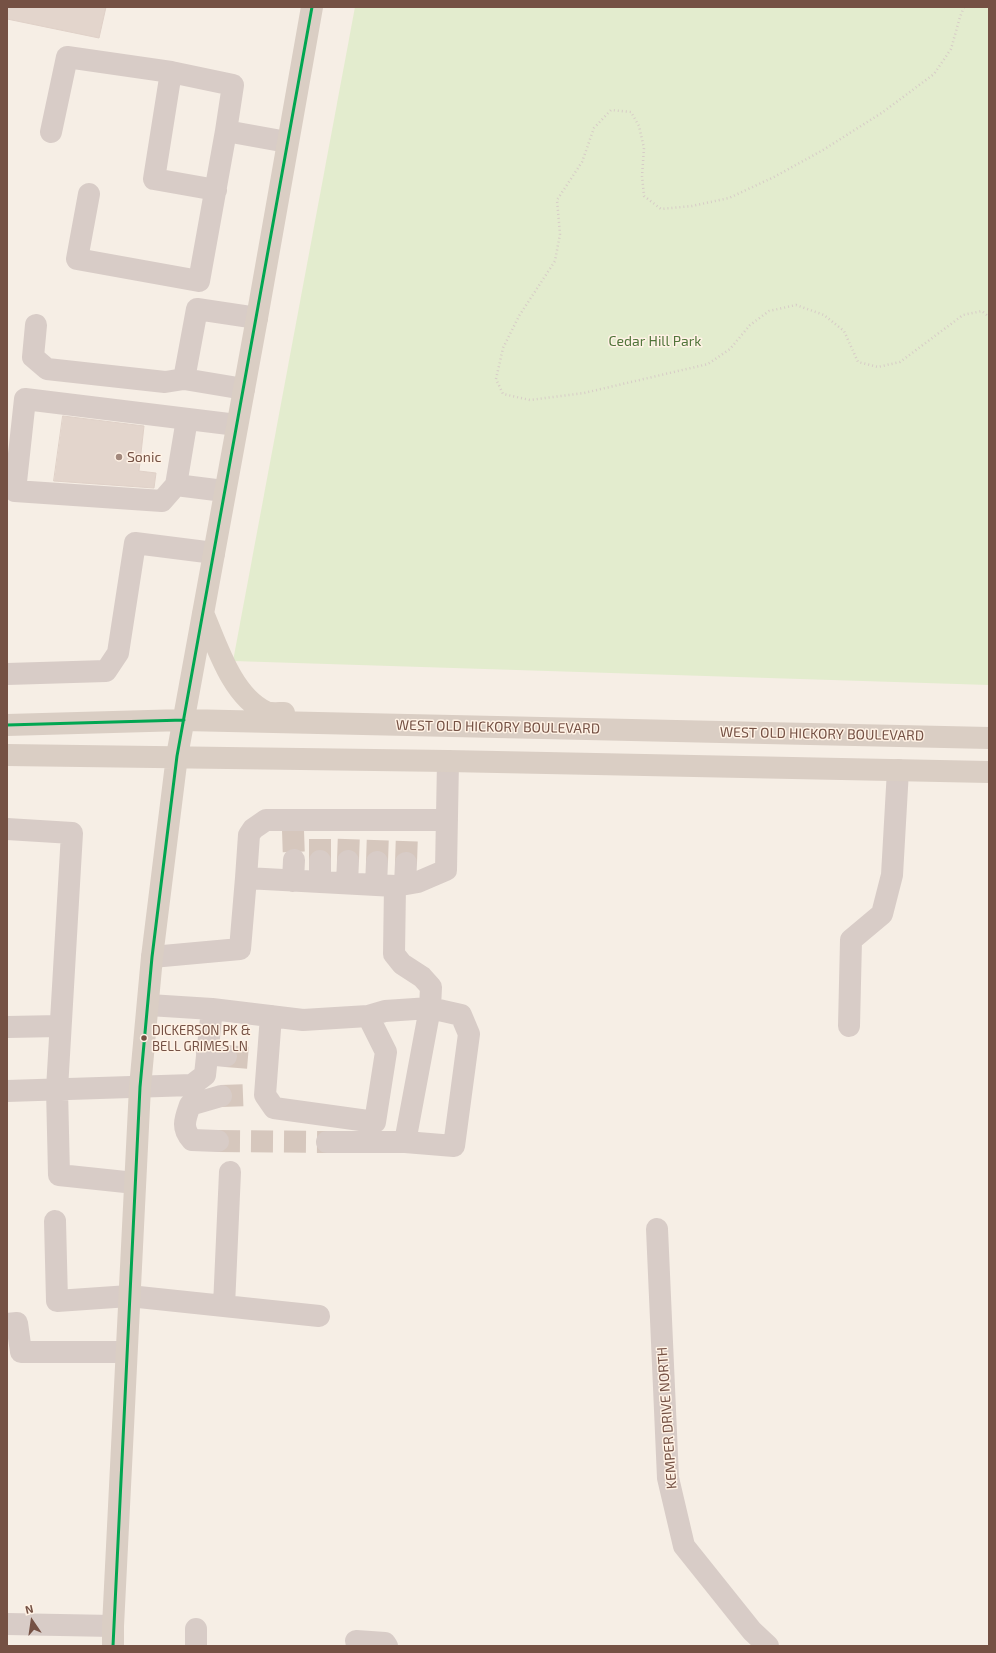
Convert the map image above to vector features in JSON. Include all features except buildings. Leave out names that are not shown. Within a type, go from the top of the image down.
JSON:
[{"type":"main road","points":[[113,1636],[140,1087],[149,1005],[152,957],[177,756],[312,7]]},
{"type":"main road","points":[[203,613],[232,678],[249,701],[268,713],[414,716],[433,726]]},
{"type":"main road","name":"WEST OLD HICKORY BOULEVARD","points":[[7,725],[184,720],[989,738]]},
{"type":"main road","points":[[7,755],[177,756],[989,772]]},
{"type":"street","points":[[51,132],[67,57],[171,72],[233,85],[199,281],[78,259],[89,194]]},
{"type":"street","points":[[171,72],[154,179],[216,190]]},
{"type":"street","points":[[226,131],[287,142]]},
{"type":"street","points":[[184,379],[198,309],[257,318]]},
{"type":"street","points":[[36,325],[33,357],[47,369],[165,382],[184,379],[244,389]]},
{"type":"street","points":[[187,419],[176,485],[162,501],[15,491],[25,399],[237,425]]},
{"type":"street","points":[[176,485],[224,491]]},
{"type":"street","points":[[7,674],[106,671],[118,653],[135,543],[214,552]]},
{"type":"street","points":[[246,878],[293,871],[320,882],[392,885],[418,882],[446,870],[448,761]]},
{"type":"street","points":[[849,1026],[851,940],[882,914],[892,875],[898,770]]},
{"type":"street","points":[[152,957],[240,949],[248,835],[253,829],[266,820],[293,825],[407,827],[447,820]]},
{"type":"street","points":[[7,829],[72,833],[57,1089],[59,1175],[135,1183]]},
{"type":"street","points":[[320,861],[320,882]]},
{"type":"street","points":[[347,883],[348,861]]},
{"type":"street","points":[[377,862],[392,885],[394,954],[402,964],[422,977],[431,986],[430,1008],[405,1142]]},
{"type":"street","points":[[392,885],[406,862]]},
{"type":"street","points":[[149,1005],[303,1020],[368,1016],[385,1011],[430,1008],[461,1015],[469,1034],[454,1146],[405,1142],[327,1142]]},
{"type":"street","points":[[7,1091],[192,1085],[205,1075],[216,1055],[212,1010]]},
{"type":"street","points":[[271,1016],[259,1059],[256,1095],[274,1108],[375,1122],[386,1052],[368,1016]]},
{"type":"street","points":[[7,1027],[60,1026]]},
{"type":"street","points":[[218,1141],[192,1140],[185,1133],[185,1118],[190,1105],[221,1096]]},
{"type":"street","points":[[224,1306],[230,1172]]},
{"type":"street","points":[[55,1221],[57,1301],[129,1296],[319,1316]]},
{"type":"street","name":"KEMPER DRIVE NORTH","points":[[657,1229],[668,1478],[684,1546],[752,1631],[768,1646]]},
{"type":"street","points":[[7,1324],[17,1323],[21,1352],[126,1352]]},
{"type":"street","points":[[7,1624],[113,1636]]},
{"type":"street","points":[[356,1641],[385,1643],[387,1646]]},
{"type":"path","points":[[964,7],[951,49],[934,74],[883,112],[823,150],[774,177],[729,198],[692,206],[661,209],[644,196],[642,176],[644,148],[639,126],[631,112],[611,110],[594,128],[582,162],[557,200],[560,234],[555,260],[519,316],[504,348],[496,379],[503,394],[530,400],[584,393],[708,364],[730,350],[750,325],[769,311],[796,305],[824,315],[844,331],[858,362],[878,367],[900,362],[963,315],[982,311],[989,317]]},
{"type":"green space","name":"Cedar Hill Park","points":[[355,7],[989,7],[989,685],[233,661]]},
{"type":"tunnel","points":[[293,830],[294,860]]},
{"type":"tunnel","points":[[320,831],[320,861]]},
{"type":"tunnel","points":[[348,861],[349,832]]},
{"type":"tunnel","points":[[377,862],[378,832]]},
{"type":"tunnel","points":[[406,863],[407,833]]},
{"type":"tunnel","points":[[226,1056],[251,1058]]},
{"type":"tunnel","points":[[221,1096],[247,1095]]},
{"type":"tunnel","points":[[218,1141],[327,1142]]},
{"type":"transit line","points":[[113,1646],[140,1087],[152,957],[177,756],[312,7]]},
{"type":"transit line","points":[[7,725],[184,720]]},
{"type":"place","name":"Sonic","points":[[119,457]]},
{"type":"place","name":"DICKERSON PK & BELL GRIMES LN","points":[[144,1038]]}]
